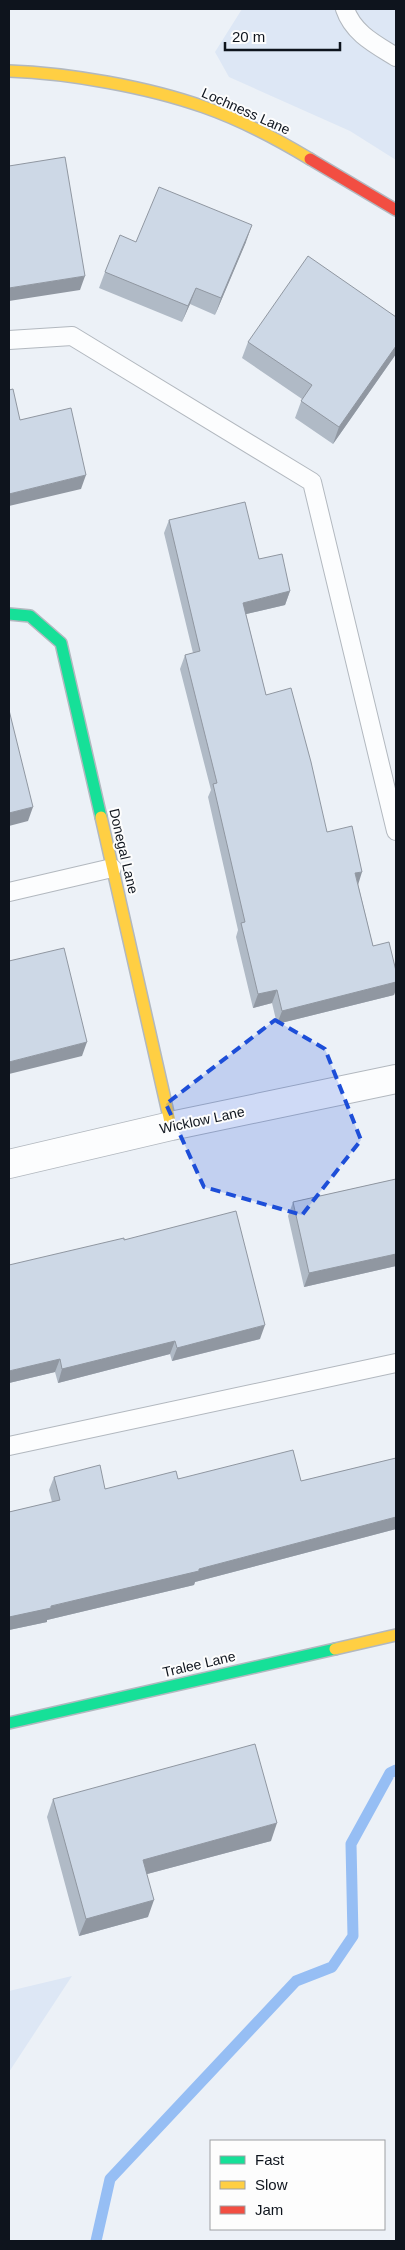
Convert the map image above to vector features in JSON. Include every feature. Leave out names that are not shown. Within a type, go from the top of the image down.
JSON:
[{"type":"street","name":"Lochness Lane","points":[[9,72],[43,72],[143,90],[204,107],[280,141],[396,210]]},
{"type":"street","name":"Donegal Lane","points":[[9,614],[30,616],[61,643],[171,1126]]},
{"type":"street","name":"Wicklow Lane","points":[[9,1164],[171,1126],[396,1079]]},
{"type":"street","name":"Tralee Lane","points":[[9,1723],[396,1635]]},
{"type":"lane","points":[[345,9],[348,21],[359,33],[396,57]]},
{"type":"lane","points":[[9,340],[72,336],[312,482],[396,831]]},
{"type":"lane","points":[[9,892],[112,868]]},
{"type":"lane","points":[[9,1446],[396,1363]]},
{"type":"highlighted area","points":[[275,1020],[325,1049],[361,1140],[302,1215],[204,1187],[166,1104]]},
{"type":"shaded area","points":[[242,9],[396,9],[396,160],[350,131],[229,77],[215,52]]},
{"type":"shaded area","points":[[72,1976],[9,2072],[9,1991]]},
{"type":"building","points":[[65,157],[85,276],[9,288],[9,166]]},
{"type":"building","points":[[159,187],[252,225],[221,298],[196,288],[188,306],[105,272],[120,235],[136,242]]},
{"type":"building","points":[[308,256],[396,317],[396,346],[339,427],[301,401],[312,385],[248,342]]},
{"type":"building","points":[[13,389],[20,420],[71,408],[86,475],[9,494],[9,390]]},
{"type":"building","points":[[245,502],[259,559],[282,554],[290,591],[243,603],[266,695],[291,688],[327,832],[352,826],[362,872],[355,873],[373,946],[389,942],[396,971],[396,982],[282,1011],[277,990],[258,994],[241,923],[245,922],[213,784],[217,783],[185,655],[200,651],[169,520]]},
{"type":"building","points":[[9,710],[33,807],[9,813]]},
{"type":"building","points":[[64,948],[87,1042],[9,1062],[9,961]]},
{"type":"building","points":[[396,1179],[396,1254],[309,1273],[293,1202]]},
{"type":"building","points":[[236,1211],[265,1325],[177,1348],[175,1341],[62,1369],[60,1359],[9,1371],[9,1265],[124,1238],[124,1240]]},
{"type":"building","points":[[293,1450],[301,1481],[396,1458],[396,1517],[199,1569],[199,1571],[9,1617],[9,1512],[60,1500],[54,1477],[100,1465],[105,1489],[176,1471],[178,1479]]},
{"type":"building","points":[[255,1744],[277,1823],[143,1860],[154,1900],[86,1919],[53,1799]]},
{"type":"waterway","points":[[96,2241],[110,2179],[296,1981],[332,1967],[353,1936],[351,1844],[390,1773],[396,1770]]},
{"type":"traffic: fast","points":[[9,614],[30,616],[61,643],[101,817]]},
{"type":"traffic: fast","points":[[9,1723],[335,1649]]},
{"type":"traffic: slow","points":[[9,71],[32,72],[108,82],[182,100],[218,112],[245,124],[310,159]]},
{"type":"traffic: slow","points":[[101,817],[171,1126]]},
{"type":"traffic: slow","points":[[335,1649],[396,1635]]},
{"type":"traffic: jam","points":[[310,159],[396,210]]}]
